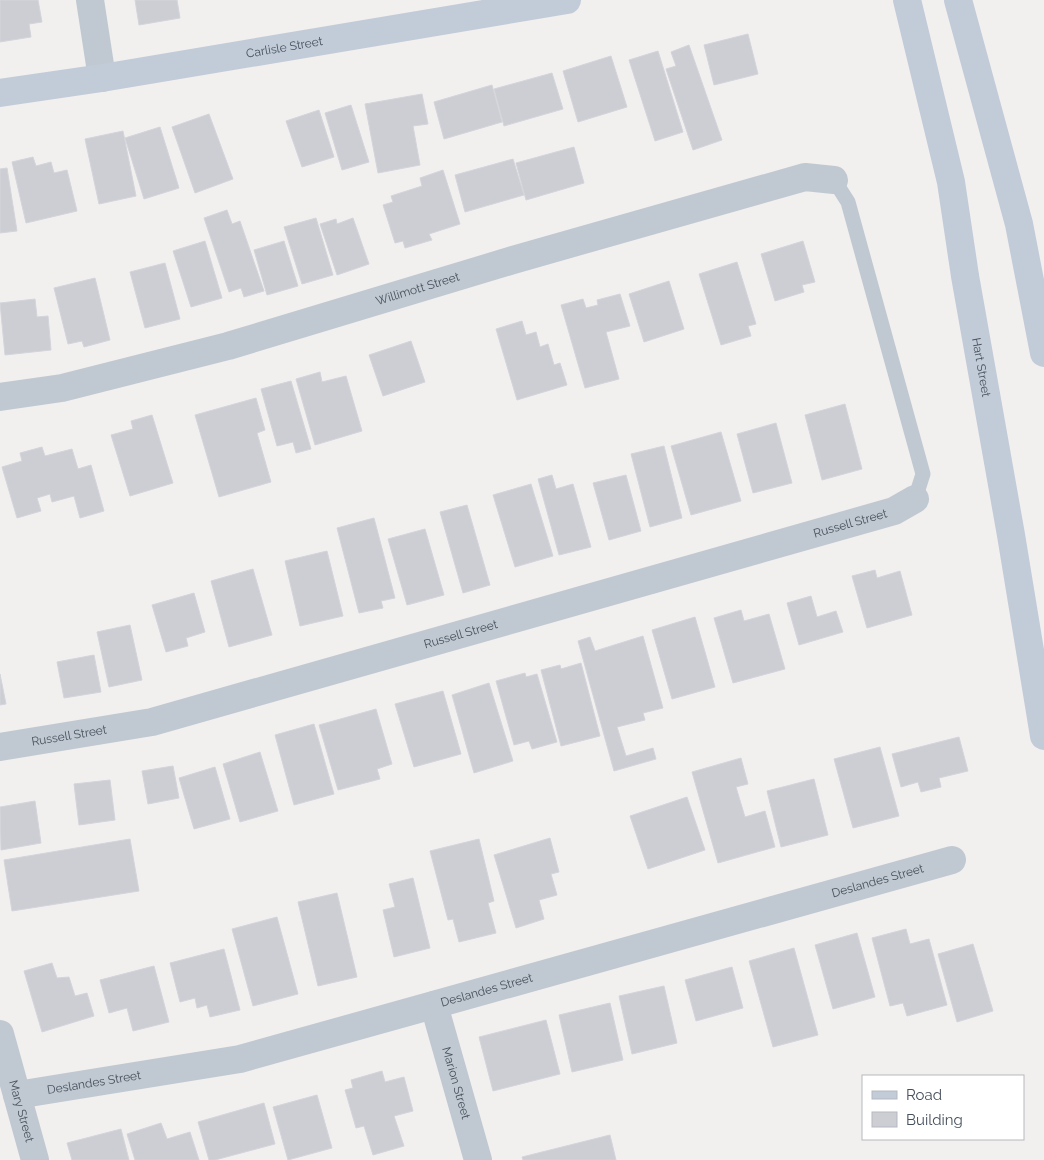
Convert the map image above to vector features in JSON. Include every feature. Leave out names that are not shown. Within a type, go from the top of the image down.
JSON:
[{"type":"main road","name":"Carlisle Street","points":[[0,93],[102,78],[567,0]]},
{"type":"main road","name":"Hart Street","points":[[907,0],[951,182],[964,276],[1013,543],[1044,736]]},
{"type":"main road","points":[[958,0],[1019,224],[1040,292],[1044,354]]},
{"type":"street","points":[[90,0],[102,78]]},
{"type":"street","name":"Willimott Street","points":[[0,397],[62,388],[228,346],[513,260],[805,177],[834,180]]},
{"type":"street","name":"Russell Street","points":[[0,747],[152,722],[894,511],[915,499]]},
{"type":"street","name":"Deslandes Street","points":[[17,1095],[240,1059],[952,860]]},
{"type":"street","name":"Marion Street","points":[[434,1006],[478,1160]]},
{"type":"street","name":"Mary Street","points":[[0,1034],[35,1160]]},
{"type":"lane","points":[[834,180],[848,202],[923,474],[915,499]]},
{"type":"building","points":[[0,0],[38,0],[42,22],[29,24],[31,37],[0,42]]},
{"type":"building","points":[[135,0],[177,0],[180,18],[139,25]]},
{"type":"building","points":[[748,34],[758,74],[714,85],[704,45]]},
{"type":"building","points":[[689,45],[722,140],[693,150],[666,69],[676,66],[671,52]]},
{"type":"building","points":[[658,51],[683,132],[655,141],[629,60]]},
{"type":"building","points":[[611,56],[627,107],[578,122],[563,71]]},
{"type":"building","points":[[552,73],[563,109],[504,126],[494,89]]},
{"type":"building","points":[[492,85],[502,122],[444,139],[434,102]]},
{"type":"building","points":[[422,94],[428,124],[413,126],[420,165],[378,173],[365,104]]},
{"type":"building","points":[[351,105],[369,162],[342,170],[325,113]]},
{"type":"building","points":[[319,110],[334,157],[302,167],[286,121]]},
{"type":"building","points":[[209,114],[233,179],[195,193],[172,127]]},
{"type":"building","points":[[160,127],[179,188],[144,199],[125,138]]},
{"type":"building","points":[[123,131],[136,196],[99,204],[85,139]]},
{"type":"building","points":[[574,147],[584,183],[526,200],[516,163]]},
{"type":"building","points":[[33,157],[36,166],[51,162],[54,173],[67,170],[77,211],[26,223],[12,162]]},
{"type":"building","points":[[513,159],[524,195],[465,212],[455,175]]},
{"type":"building","points":[[7,168],[17,231],[0,233],[0,169]]},
{"type":"building","points":[[443,170],[460,224],[429,234],[432,240],[405,248],[403,241],[395,243],[383,205],[393,202],[391,196],[422,186],[420,178]]},
{"type":"building","points":[[227,210],[232,224],[240,221],[264,291],[244,297],[241,288],[229,292],[204,218]]},
{"type":"building","points":[[316,218],[333,275],[302,284],[284,227]]},
{"type":"building","points":[[353,218],[369,264],[337,275],[320,224],[336,219],[337,224]]},
{"type":"building","points":[[205,241],[222,298],[191,307],[173,251]]},
{"type":"building","points":[[284,241],[298,286],[267,295],[254,250]]},
{"type":"building","points":[[803,241],[815,282],[802,285],[804,292],[775,301],[761,254]]},
{"type":"building","points":[[737,262],[756,324],[748,326],[751,336],[721,345],[699,274]]},
{"type":"building","points":[[165,263],[180,319],[145,328],[130,272]]},
{"type":"building","points":[[95,278],[110,340],[84,347],[82,341],[68,344],[54,288]]},
{"type":"building","points":[[669,281],[684,329],[644,342],[629,294]]},
{"type":"building","points":[[620,294],[630,326],[606,332],[619,379],[585,388],[561,305],[583,299],[586,308],[598,305],[597,300]]},
{"type":"building","points":[[35,299],[37,317],[48,316],[51,350],[5,355],[0,303]]},
{"type":"building","points":[[522,321],[526,335],[536,332],[540,347],[548,344],[554,365],[560,363],[567,385],[517,400],[496,329]]},
{"type":"building","points":[[411,341],[425,382],[383,396],[369,355]]},
{"type":"building","points":[[320,372],[322,382],[346,376],[362,431],[315,445],[296,379]]},
{"type":"building","points":[[291,381],[311,449],[296,453],[293,442],[277,446],[261,389]]},
{"type":"building","points":[[256,398],[265,430],[257,433],[271,482],[219,497],[195,415]]},
{"type":"building","points":[[845,404],[862,469],[822,480],[805,415]]},
{"type":"building","points":[[152,415],[173,483],[130,496],[111,435],[133,429],[131,421]]},
{"type":"building","points":[[776,423],[792,483],[753,493],[737,434]]},
{"type":"building","points":[[721,432],[741,501],[691,515],[671,446]]},
{"type":"building","points":[[664,446],[682,518],[650,527],[631,454]]},
{"type":"building","points":[[42,447],[45,456],[72,449],[78,469],[91,465],[104,511],[80,518],[74,496],[52,502],[50,494],[37,498],[41,511],[17,518],[2,467],[22,461],[20,453]]},
{"type":"building","points":[[552,475],[556,489],[573,484],[591,547],[559,555],[538,479]]},
{"type":"building","points":[[626,475],[641,531],[609,540],[593,483]]},
{"type":"building","points":[[531,484],[553,556],[515,567],[493,495]]},
{"type":"building","points":[[467,505],[490,585],[463,593],[440,512]]},
{"type":"building","points":[[374,518],[395,598],[381,601],[383,608],[359,613],[337,528]]},
{"type":"building","points":[[425,529],[444,595],[407,605],[388,539]]},
{"type":"building","points":[[327,551],[343,616],[300,626],[285,561]]},
{"type":"building","points":[[253,569],[272,635],[229,647],[211,581]]},
{"type":"building","points":[[875,570],[877,578],[900,571],[912,615],[867,628],[852,576]]},
{"type":"building","points":[[194,593],[205,632],[186,638],[188,646],[166,652],[152,605]]},
{"type":"building","points":[[811,596],[817,617],[836,611],[843,632],[799,645],[787,603]]},
{"type":"building","points":[[741,610],[744,621],[769,614],[785,669],[733,683],[714,618]]},
{"type":"building","points":[[695,617],[715,687],[672,699],[652,630]]},
{"type":"building","points":[[130,625],[142,680],[109,687],[97,632]]},
{"type":"building","points":[[643,636],[663,708],[643,713],[645,720],[617,727],[626,756],[653,748],[656,759],[614,771],[578,641],[590,637],[595,651]]},
{"type":"building","points":[[94,655],[101,692],[64,698],[57,662]]},
{"type":"building","points":[[581,663],[600,736],[561,746],[541,670],[560,665],[561,669]]},
{"type":"building","points":[[525,673],[526,677],[537,674],[557,742],[532,749],[529,741],[514,745],[496,681]]},
{"type":"building","points":[[0,674],[6,704],[0,705]]},
{"type":"building","points":[[489,683],[513,761],[474,773],[452,695]]},
{"type":"building","points":[[443,691],[461,754],[414,767],[395,704]]},
{"type":"building","points":[[376,709],[392,764],[377,769],[380,779],[338,790],[319,725]]},
{"type":"building","points":[[314,724],[334,794],[294,805],[275,735]]},
{"type":"building","points":[[959,737],[968,771],[939,778],[941,787],[921,792],[918,782],[901,787],[892,754]]},
{"type":"building","points":[[880,747],[899,816],[853,828],[834,759]]},
{"type":"building","points":[[260,752],[278,811],[240,822],[223,764]]},
{"type":"building","points":[[741,758],[748,784],[736,787],[745,817],[765,811],[775,847],[718,863],[692,772]]},
{"type":"building","points":[[173,766],[179,798],[148,804],[142,771]]},
{"type":"building","points":[[215,767],[230,819],[194,829],[179,778]]},
{"type":"building","points":[[814,779],[828,835],[781,847],[767,791]]},
{"type":"building","points":[[110,780],[115,820],[79,825],[74,784]]},
{"type":"building","points":[[687,797],[705,850],[648,869],[630,816]]},
{"type":"building","points":[[35,801],[41,843],[1,850],[0,807]]},
{"type":"building","points":[[550,838],[559,872],[551,874],[557,895],[539,900],[544,919],[516,928],[494,855]]},
{"type":"building","points":[[130,839],[139,891],[12,911],[4,860]]},
{"type":"building","points":[[479,839],[494,901],[488,903],[496,933],[459,942],[453,919],[448,920],[430,851]]},
{"type":"building","points":[[413,878],[430,948],[394,957],[383,910],[395,907],[389,884]]},
{"type":"building","points":[[337,893],[357,977],[318,986],[298,902]]},
{"type":"building","points":[[277,917],[298,994],[253,1006],[232,929]]},
{"type":"building","points":[[906,929],[910,944],[929,939],[947,1005],[907,1016],[903,1003],[890,1006],[872,938]]},
{"type":"building","points":[[857,933],[875,997],[833,1009],[815,945]]},
{"type":"building","points":[[973,944],[993,1011],[957,1022],[938,954]]},
{"type":"building","points":[[794,948],[818,1035],[773,1047],[749,961]]},
{"type":"building","points":[[224,949],[240,1010],[210,1017],[207,1005],[197,1008],[195,998],[180,1002],[170,963]]},
{"type":"building","points":[[52,963],[57,978],[69,977],[75,996],[87,993],[94,1016],[42,1032],[24,971]]},
{"type":"building","points":[[154,966],[169,1022],[133,1031],[127,1008],[109,1013],[100,980]]},
{"type":"building","points":[[732,967],[743,1008],[696,1021],[685,980]]},
{"type":"building","points":[[664,986],[677,1043],[632,1054],[619,996]]},
{"type":"building","points":[[610,1003],[623,1060],[572,1072],[559,1015]]},
{"type":"building","points":[[546,1020],[560,1074],[493,1091],[479,1037]]},
{"type":"building","points":[[382,1071],[385,1082],[404,1077],[413,1111],[394,1116],[404,1146],[373,1155],[364,1126],[356,1128],[345,1090],[353,1088],[351,1080]]},
{"type":"building","points":[[317,1095],[332,1148],[288,1160],[273,1107]]},
{"type":"building","points":[[264,1103],[275,1144],[209,1160],[198,1122]]},
{"type":"building","points":[[161,1123],[167,1139],[190,1132],[199,1160],[135,1160],[127,1134]]},
{"type":"building","points":[[121,1129],[129,1160],[72,1160],[67,1143]]},
{"type":"building","points":[[610,1135],[616,1160],[523,1160],[522,1157]]}]
